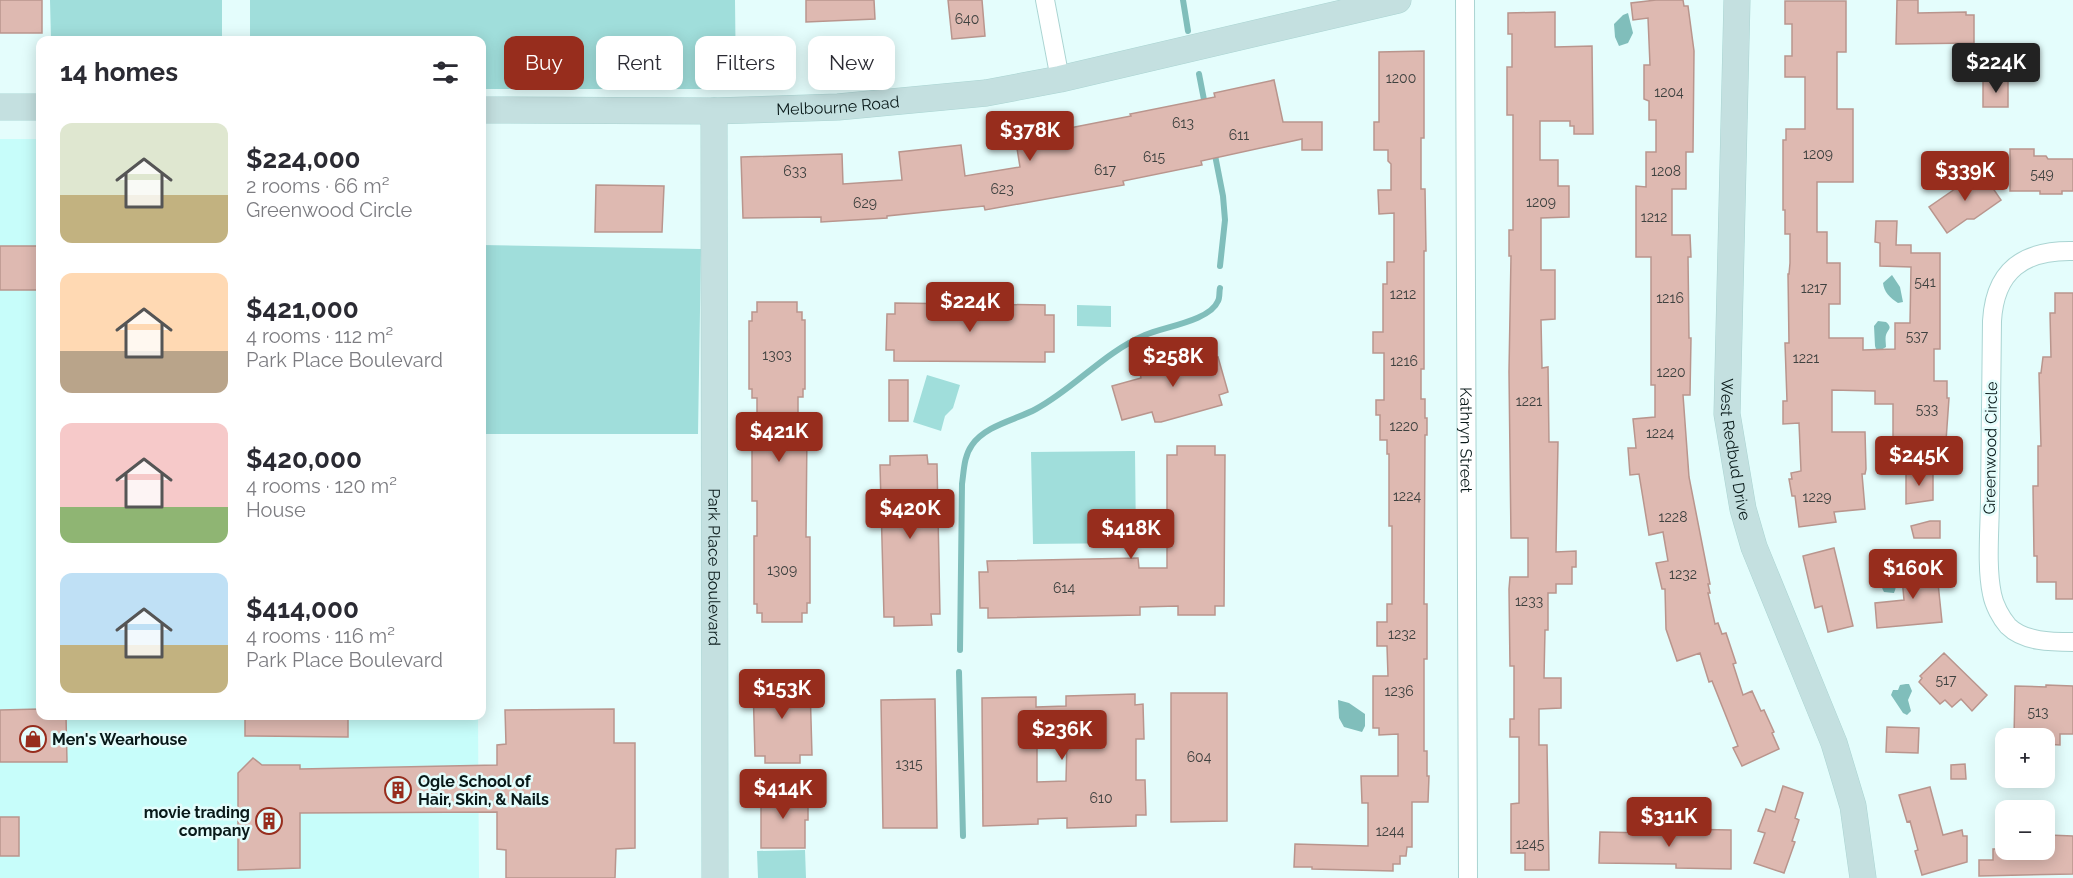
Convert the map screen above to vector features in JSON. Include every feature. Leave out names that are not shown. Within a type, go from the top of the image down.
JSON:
[{"type":"street","points":[[1045,0],[1060,79]]},
{"type":"street","name":"Melbourne Road","points":[[486,110],[714,111],[838,107],[986,93],[1060,79],[1398,0]]},
{"type":"street","name":"Kathryn Street","points":[[1465,0],[1468,878]]},
{"type":"street","name":"West Redbud Drive","points":[[1737,0],[1727,414],[1743,509],[1754,547],[1834,743],[1853,806],[1863,878]]},
{"type":"street","points":[[0,107],[36,107]]},
{"type":"street","name":"Park Place Boulevard","points":[[714,111],[715,878]]},
{"type":"street","name":"Greenwood Circle","points":[[2073,251],[2042,252],[2022,261],[2006,276],[1996,294],[1992,321],[1990,579],[1992,595],[2009,627],[2025,636],[2041,640],[2073,642]]},
{"type":"shaded area","points":[[50,0],[222,0],[222,36],[51,36]]},
{"type":"shaded area","points":[[250,0],[735,0],[735,36],[695,36],[695,89],[683,89],[683,36],[596,36],[596,89],[584,89],[584,36],[504,36],[504,89],[486,89],[486,36],[250,36]]},
{"type":"shaded area","points":[[1628,13],[1633,33],[1628,43],[1619,46],[1615,37],[1614,24]]},
{"type":"shaded area","points":[[0,139],[36,139],[36,720],[478,720],[479,878],[0,878]]},
{"type":"shaded area","points":[[486,245],[701,249],[698,434],[486,434]]},
{"type":"shaded area","points":[[1892,275],[1900,287],[1903,302],[1895,301],[1885,289],[1883,283]]},
{"type":"shaded area","points":[[1077,305],[1111,306],[1111,327],[1077,326]]},
{"type":"shaded area","points":[[1878,321],[1886,322],[1890,327],[1886,336],[1886,347],[1881,350],[1876,349],[1875,346],[1874,326]]},
{"type":"shaded area","points":[[927,375],[960,385],[953,408],[945,416],[941,431],[913,422]]},
{"type":"shaded area","points":[[1135,451],[1136,543],[1033,544],[1031,452]]},
{"type":"shaded area","points":[[1887,562],[1892,563],[1896,574],[1894,593],[1884,592],[1882,586],[1882,565]]},
{"type":"shaded area","points":[[1909,684],[1912,691],[1908,700],[1911,711],[1907,715],[1903,713],[1891,695],[1893,690],[1898,690],[1900,685]]},
{"type":"shaded area","points":[[1338,700],[1349,703],[1365,714],[1365,726],[1362,732],[1344,727],[1339,718]]},
{"type":"shaded area","points":[[805,850],[806,878],[758,878],[757,851]]},
{"type":"building","points":[[0,0],[42,0],[42,33],[0,33]]},
{"type":"building","points":[[806,0],[874,0],[875,19],[806,22]]},
{"type":"building","points":[[948,0],[982,0],[985,36],[952,39]]},
{"type":"building","points":[[1683,0],[1684,6],[1688,6],[1694,51],[1693,152],[1686,152],[1686,189],[1672,189],[1672,235],[1690,235],[1691,257],[1688,257],[1689,338],[1691,338],[1690,395],[1683,395],[1689,477],[1710,584],[1708,584],[1710,593],[1708,593],[1715,624],[1718,623],[1722,634],[1726,633],[1743,695],[1752,691],[1761,711],[1764,710],[1779,749],[1742,766],[1733,748],[1738,746],[1712,681],[1709,682],[1700,653],[1677,661],[1666,629],[1665,589],[1662,589],[1656,563],[1668,561],[1663,532],[1649,535],[1639,474],[1630,475],[1628,448],[1636,448],[1633,419],[1655,417],[1655,385],[1651,385],[1651,257],[1636,257],[1636,186],[1646,187],[1646,152],[1656,152],[1656,120],[1649,120],[1649,101],[1644,99],[1644,65],[1650,65],[1648,18],[1633,20],[1631,3]]},
{"type":"building","points":[[1897,0],[1918,0],[1918,13],[1966,12],[1966,15],[1974,15],[1974,43],[1896,44]]},
{"type":"building","points":[[1785,1],[1846,1],[1846,52],[1837,52],[1837,109],[1853,109],[1853,182],[1817,182],[1817,232],[1827,232],[1827,263],[1840,263],[1840,304],[1829,304],[1829,338],[1863,338],[1863,350],[1895,349],[1895,323],[1910,323],[1911,267],[1880,266],[1880,243],[1875,242],[1876,221],[1897,221],[1896,245],[1911,245],[1911,253],[1940,253],[1940,349],[1934,349],[1934,381],[1947,381],[1947,398],[1949,398],[1946,441],[1893,440],[1893,404],[1875,404],[1875,391],[1832,390],[1832,432],[1865,432],[1866,469],[1865,474],[1862,474],[1865,509],[1834,512],[1836,522],[1799,527],[1795,496],[1792,496],[1789,479],[1792,479],[1791,473],[1801,471],[1799,423],[1783,424],[1783,401],[1787,401],[1785,343],[1789,343],[1790,234],[1785,234],[1785,210],[1783,210],[1783,140],[1786,140],[1786,129],[1805,129],[1805,77],[1785,77],[1785,56],[1792,56],[1792,24],[1785,24]]},
{"type":"building","points":[[1555,12],[1555,47],[1592,46],[1593,134],[1574,134],[1574,126],[1570,126],[1570,121],[1540,121],[1540,160],[1558,160],[1558,186],[1569,186],[1569,217],[1541,218],[1541,270],[1555,270],[1555,319],[1541,320],[1542,368],[1548,367],[1549,442],[1558,442],[1556,552],[1576,551],[1576,567],[1572,567],[1572,584],[1556,584],[1556,593],[1548,593],[1544,678],[1561,678],[1561,708],[1539,709],[1539,745],[1547,745],[1549,870],[1525,870],[1525,853],[1511,853],[1511,804],[1519,803],[1519,737],[1510,737],[1510,719],[1514,719],[1514,666],[1510,666],[1509,589],[1510,577],[1528,577],[1528,538],[1511,538],[1509,372],[1511,256],[1509,256],[1509,230],[1513,230],[1513,115],[1507,115],[1507,67],[1512,67],[1512,34],[1508,34],[1508,13]]},
{"type":"building","points":[[1424,51],[1424,138],[1421,138],[1421,189],[1425,189],[1426,251],[1424,251],[1424,369],[1421,369],[1421,399],[1425,399],[1425,418],[1427,418],[1424,604],[1427,604],[1427,659],[1424,659],[1424,751],[1427,751],[1427,776],[1429,776],[1428,802],[1412,802],[1412,847],[1407,847],[1406,856],[1400,856],[1400,864],[1393,864],[1393,871],[1294,867],[1295,844],[1368,846],[1368,803],[1362,803],[1361,776],[1398,776],[1398,734],[1379,735],[1379,728],[1373,728],[1373,676],[1388,676],[1387,646],[1377,646],[1377,622],[1387,622],[1387,604],[1392,604],[1392,526],[1389,526],[1387,440],[1380,440],[1380,415],[1376,415],[1376,400],[1384,400],[1384,353],[1373,353],[1373,332],[1383,332],[1383,284],[1387,284],[1387,262],[1394,262],[1394,213],[1379,214],[1378,190],[1391,190],[1391,164],[1388,161],[1388,150],[1374,150],[1374,122],[1379,122],[1379,52]]},
{"type":"building","points":[[1274,80],[1283,122],[1322,122],[1322,150],[1302,150],[1302,139],[1201,161],[1202,165],[1123,181],[1124,185],[985,210],[984,206],[887,216],[887,218],[821,222],[821,217],[743,218],[741,157],[842,154],[843,184],[902,180],[899,152],[961,145],[965,176],[1020,167],[1015,136],[1039,134],[1131,116],[1130,114],[1215,97],[1214,93]]},
{"type":"building","points":[[1983,81],[2008,81],[2008,107],[1983,107]]},
{"type":"building","points":[[2010,149],[2034,149],[2034,156],[2046,156],[2048,159],[2073,159],[2073,191],[2062,191],[2062,194],[2040,194],[2040,191],[2010,191]]},
{"type":"building","points":[[1981,171],[2001,200],[1974,219],[1967,219],[1947,233],[1929,207]]},
{"type":"building","points":[[596,185],[664,186],[662,232],[595,232]]},
{"type":"building","points":[[0,246],[36,246],[36,290],[0,290]]},
{"type":"building","points":[[2055,293],[2073,293],[2073,599],[2056,599],[2056,582],[2037,582],[2037,556],[2034,556],[2033,486],[2038,486],[2038,446],[2041,446],[2039,373],[2041,373],[2043,357],[2051,357],[2050,313],[2055,313]]},
{"type":"building","points":[[757,302],[797,302],[797,312],[802,312],[802,320],[805,320],[805,389],[803,389],[803,397],[798,397],[798,430],[807,430],[806,537],[810,537],[810,603],[807,603],[807,613],[802,613],[802,622],[762,622],[762,613],[757,613],[757,604],[754,604],[754,536],[757,536],[757,501],[752,501],[752,430],[757,430],[757,398],[752,398],[752,389],[749,389],[749,321],[752,321],[752,312],[757,312]]},
{"type":"building","points":[[895,303],[1045,305],[1045,315],[1054,315],[1054,352],[1045,352],[1045,362],[894,361],[894,350],[886,350],[887,314],[895,314]]},
{"type":"building","points":[[1208,349],[1211,359],[1218,357],[1228,392],[1219,395],[1222,405],[1161,422],[1155,422],[1152,412],[1122,420],[1112,386],[1141,378],[1139,368]]},
{"type":"building","points":[[889,380],[908,380],[908,421],[889,421]]},
{"type":"building","points":[[1177,446],[1215,446],[1215,455],[1225,455],[1224,606],[1215,606],[1215,615],[1178,615],[1178,606],[1140,607],[1140,615],[988,618],[988,608],[980,608],[979,572],[988,572],[987,561],[1138,558],[1139,568],[1167,568],[1167,455],[1177,455]]},
{"type":"building","points":[[927,455],[928,464],[937,464],[940,614],[931,614],[932,625],[894,626],[894,617],[884,617],[880,465],[890,465],[890,456]]},
{"type":"building","points":[[1906,472],[1933,472],[1933,500],[1906,504]]},
{"type":"building","points":[[1940,521],[1940,538],[1914,538],[1911,526]]},
{"type":"building","points":[[1834,548],[1853,626],[1828,632],[1822,606],[1815,608],[1803,556]]},
{"type":"building","points":[[1933,565],[1937,573],[1942,622],[1877,628],[1875,603],[1904,600],[1901,567]]},
{"type":"building","points":[[1944,653],[1987,695],[1972,711],[1961,699],[1952,707],[1945,700],[1940,704],[1919,682],[1922,678],[1920,676]]},
{"type":"building","points":[[801,676],[801,685],[810,685],[812,755],[800,755],[800,763],[765,763],[765,756],[755,756],[753,685],[763,685],[763,677]]},
{"type":"building","points":[[2046,685],[2073,686],[2073,734],[2060,734],[2060,745],[2055,745],[2055,728],[2014,728],[2015,686],[2046,687]]},
{"type":"building","points":[[1171,693],[1227,693],[1227,821],[1171,822]]},
{"type":"building","points":[[1135,694],[1135,705],[1143,704],[1144,739],[1136,739],[1136,780],[1145,780],[1146,815],[1136,815],[1136,826],[1067,828],[1067,818],[1038,819],[1038,824],[983,826],[982,698],[1036,697],[1036,707],[1066,706],[1066,696]],"holes":[[[1067,740],[1066,781],[1037,782],[1037,741]]]},
{"type":"building","points":[[935,699],[937,828],[883,828],[881,700]]},
{"type":"building","name":"Men's Wearhouse","points":[[36,709],[36,720],[66,720],[67,762],[0,762],[0,710]]},
{"type":"building","points":[[614,709],[614,743],[635,743],[635,848],[616,849],[615,878],[506,878],[506,850],[497,849],[497,812],[300,813],[300,868],[238,870],[238,773],[253,758],[262,765],[300,765],[300,769],[497,765],[497,745],[506,744],[505,710]]},
{"type":"building","points":[[245,720],[348,720],[348,737],[245,736]]},
{"type":"building","points":[[1887,727],[1919,728],[1918,753],[1886,752]]},
{"type":"building","points":[[1965,764],[1966,779],[1951,779],[1951,765]]},
{"type":"building","points":[[1783,786],[1803,793],[1795,818],[1799,820],[1792,841],[1795,842],[1784,873],[1754,863],[1765,833],[1758,831],[1766,809],[1775,812]]},
{"type":"building","points":[[1930,787],[1943,835],[1962,830],[1963,836],[1967,836],[1967,862],[1922,875],[1910,821],[1907,822],[1899,795]]},
{"type":"building","points":[[761,792],[805,792],[808,820],[805,820],[805,848],[761,848]]},
{"type":"building","points":[[0,817],[19,817],[19,856],[0,856]]},
{"type":"building","points":[[1676,829],[1731,830],[1731,869],[1676,868],[1676,864],[1599,863],[1600,832],[1676,832]]},
{"type":"building","points":[[2055,835],[2073,836],[2073,874],[1979,876],[1979,860],[1993,860],[1993,849],[1995,849],[1995,860],[2055,860]]},
{"type":"waterway","points":[[1183,0],[1188,31]]},
{"type":"waterway","points":[[1199,74],[1205,105]]},
{"type":"waterway","points":[[1214,150],[1225,220],[1220,266]]},
{"type":"waterway","points":[[960,650],[962,484],[969,449],[985,432],[1050,401],[1130,342],[1206,314],[1218,301],[1220,288]]},
{"type":"waterway","points":[[959,672],[963,836]]},
{"type":"place","name":"Men's Wearhouse","points":[[33,739]]},
{"type":"place","name":"Ogle School of Hair, Skin, & Nails","points":[[398,790]]},
{"type":"place","name":"movie trading company","points":[[269,821]]}]
